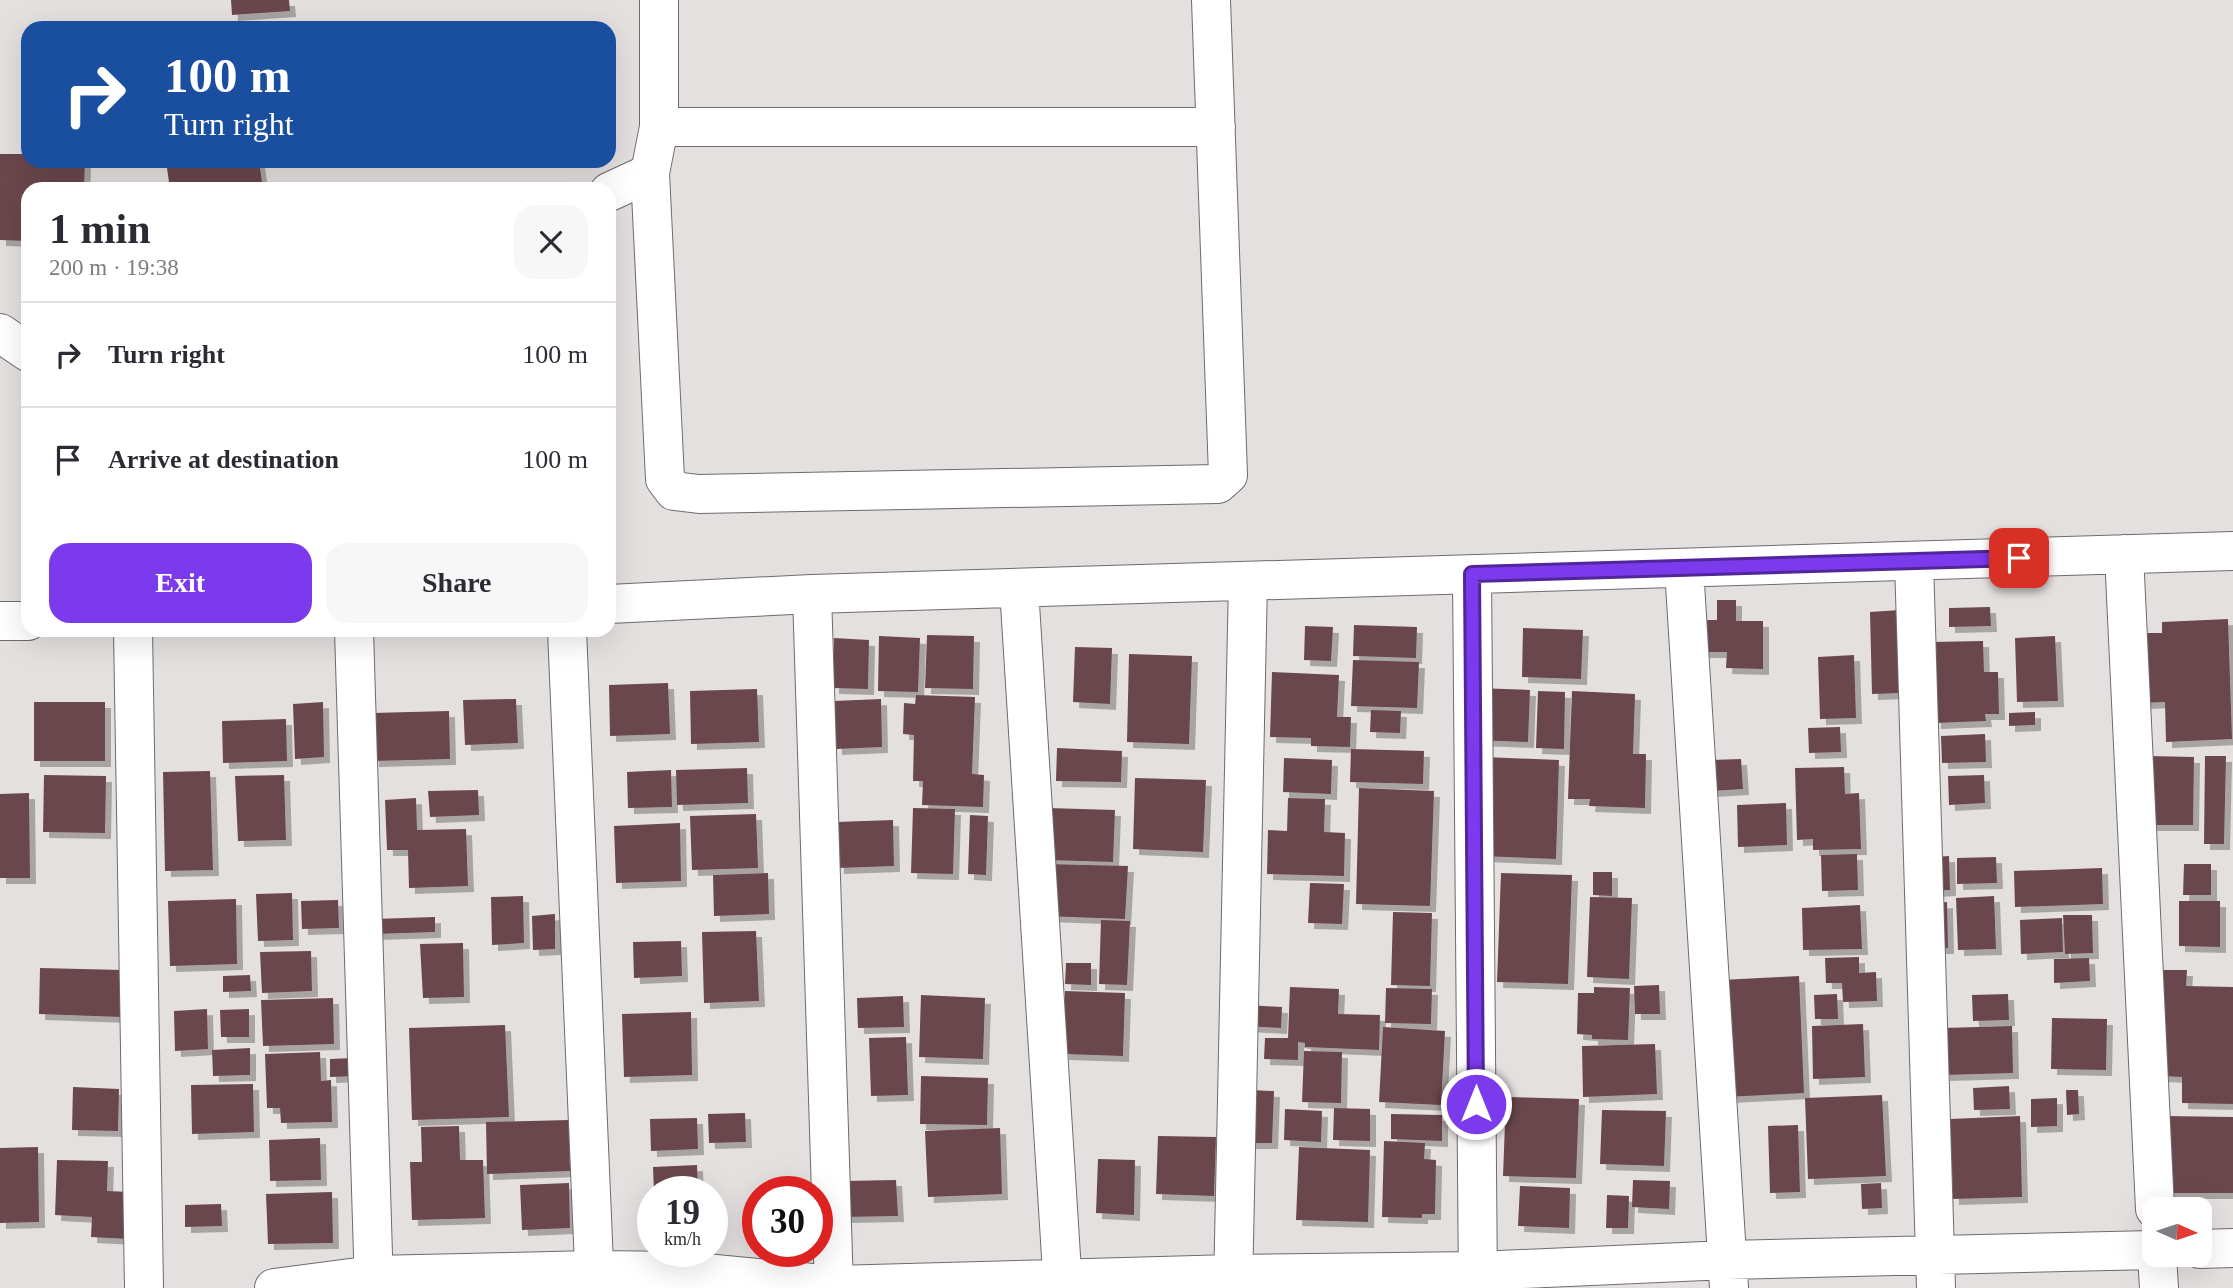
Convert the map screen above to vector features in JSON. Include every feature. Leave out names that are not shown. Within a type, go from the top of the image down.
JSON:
[{"type":"street","points":[[659,0],[659,127],[650,173],[665,479],[674,491],[699,494],[1218,484],[1228,475],[1230,461],[1211,0]]},
{"type":"street","points":[[659,127],[1216,127]]},
{"type":"street","points":[[616,189],[650,173]]},
{"type":"street","points":[[0,333],[21,347]]},
{"type":"street","points":[[616,604],[812,594],[2233,551]]},
{"type":"street","points":[[2124,555],[2154,1197]]},
{"type":"street","points":[[1914,561],[1936,1272]]},
{"type":"street","points":[[1684,568],[1728,1274]]},
{"type":"street","points":[[1472,574],[1477,1279]]},
{"type":"street","points":[[1232,1281],[1248,581]]},
{"type":"street","points":[[1019,588],[1062,1284]]},
{"type":"street","points":[[812,594],[834,1287]]},
{"type":"street","points":[[0,621],[21,621]]},
{"type":"street","points":[[133,637],[144,1288]]},
{"type":"street","points":[[354,637],[373,1281]]},
{"type":"street","points":[[566,637],[594,1279]]},
{"type":"street","points":[[2212,1249],[2233,1248]]},
{"type":"street","points":[[274,1288],[373,1281],[594,1279],[684,1271],[834,1287],[1936,1272],[2142,1251]]},
{"type":"street","points":[[2158,1267],[2159,1288]]},
{"type":"building","points":[[231,0],[289,0],[290,11],[232,15]]},
{"type":"building","points":[[0,154],[21,154],[21,168],[85,168],[84,182],[21,182],[21,241],[0,240]]},
{"type":"building","points":[[167,168],[260,168],[262,182],[169,182]]},
{"type":"building","points":[[1717,600],[1736,600],[1736,621],[1763,621],[1763,669],[1726,668],[1727,652],[1693,652],[1693,620],[1717,620]]},
{"type":"building","points":[[1990,607],[1991,626],[1949,627],[1949,608]]},
{"type":"building","points":[[1900,610],[1902,693],[1872,694],[1870,612]]},
{"type":"building","points":[[2228,619],[2232,739],[2166,742],[2165,702],[2143,703],[2140,633],[2162,633],[2162,622]]},
{"type":"building","points":[[1354,625],[1417,627],[1416,658],[1353,656]]},
{"type":"building","points":[[1305,626],[1333,627],[1331,661],[1304,660]]},
{"type":"building","points":[[1523,628],[1583,630],[1581,679],[1522,677]]},
{"type":"building","points":[[927,635],[974,636],[973,689],[925,688]]},
{"type":"building","points":[[879,636],[920,638],[918,692],[878,691]]},
{"type":"building","points":[[2055,636],[2058,701],[2017,702],[2015,638]]},
{"type":"building","points":[[834,638],[869,640],[868,689],[833,688]]},
{"type":"building","points":[[1983,641],[1984,672],[1998,672],[1999,714],[1985,714],[1986,721],[1935,723],[1932,642]]},
{"type":"building","points":[[1075,647],[1112,648],[1110,704],[1073,702]]},
{"type":"building","points":[[1129,654],[1192,656],[1189,744],[1127,742]]},
{"type":"building","points":[[1854,655],[1856,718],[1820,719],[1818,657]]},
{"type":"building","points":[[1353,660],[1419,662],[1417,708],[1351,706]]},
{"type":"building","points":[[1272,672],[1339,675],[1337,717],[1351,717],[1350,747],[1311,746],[1311,738],[1270,737]]},
{"type":"building","points":[[668,683],[670,734],[610,736],[609,685]]},
{"type":"building","points":[[1476,688],[1530,690],[1528,742],[1474,740]]},
{"type":"building","points":[[757,689],[759,742],[691,744],[690,691]]},
{"type":"building","points":[[1538,691],[1565,692],[1564,749],[1536,748]]},
{"type":"building","points":[[1572,691],[1635,694],[1633,754],[1646,754],[1645,808],[1589,806],[1590,799],[1568,799]]},
{"type":"building","points":[[916,695],[975,697],[972,774],[984,775],[983,807],[922,805],[923,781],[913,781],[914,735],[903,734],[904,703],[915,704]]},
{"type":"building","points":[[516,699],[518,743],[465,745],[463,700]]},
{"type":"building","points":[[881,699],[882,747],[836,749],[834,701]]},
{"type":"building","points":[[34,702],[105,702],[105,761],[34,761]]},
{"type":"building","points":[[323,702],[324,757],[295,759],[293,704]]},
{"type":"building","points":[[1371,710],[1401,711],[1400,733],[1370,732]]},
{"type":"building","points":[[449,711],[450,759],[373,761],[372,713]]},
{"type":"building","points":[[2035,712],[2035,725],[2009,726],[2009,713]]},
{"type":"building","points":[[286,719],[287,761],[223,763],[222,721]]},
{"type":"building","points":[[1840,727],[1841,752],[1809,753],[1808,728]]},
{"type":"building","points":[[1985,734],[1986,762],[1942,763],[1941,736]]},
{"type":"building","points":[[1057,748],[1122,751],[1121,782],[1056,781]]},
{"type":"building","points":[[1351,749],[1424,751],[1423,784],[1350,782]]},
{"type":"building","points":[[2149,756],[2194,757],[2193,825],[2148,825]]},
{"type":"building","points":[[2205,756],[2226,756],[2224,844],[2204,844]]},
{"type":"building","points":[[1484,757],[1559,760],[1556,859],[1480,856]]},
{"type":"building","points":[[1284,758],[1332,760],[1331,794],[1283,792]]},
{"type":"building","points":[[1741,759],[1743,789],[1711,791],[1711,760]]},
{"type":"building","points":[[1844,767],[1845,794],[1859,793],[1861,849],[1813,850],[1813,839],[1797,840],[1795,768]]},
{"type":"building","points":[[747,768],[748,803],[677,805],[676,770]]},
{"type":"building","points":[[671,770],[672,807],[628,808],[627,772]]},
{"type":"building","points":[[210,771],[213,870],[165,871],[163,772]]},
{"type":"building","points":[[44,775],[106,776],[105,833],[43,832]]},
{"type":"building","points":[[284,775],[286,840],[238,841],[235,776]]},
{"type":"building","points":[[1984,775],[1985,803],[1949,805],[1948,776]]},
{"type":"building","points":[[1135,778],[1206,780],[1203,852],[1133,849]]},
{"type":"building","points":[[1359,788],[1434,791],[1430,906],[1356,904]]},
{"type":"building","points":[[478,790],[479,815],[430,817],[428,791]]},
{"type":"building","points":[[29,793],[30,878],[0,878],[0,794]]},
{"type":"building","points":[[416,798],[417,830],[466,829],[468,886],[409,888],[408,850],[387,850],[385,800]]},
{"type":"building","points":[[1288,798],[1325,799],[1324,832],[1345,833],[1344,876],[1267,874],[1268,830],[1287,831]]},
{"type":"building","points":[[1786,803],[1787,845],[1738,847],[1737,805]]},
{"type":"building","points":[[913,808],[955,809],[953,874],[911,873]]},
{"type":"building","points":[[1048,808],[1115,810],[1113,862],[1046,860]]},
{"type":"building","points":[[756,814],[758,868],[692,870],[690,816]]},
{"type":"building","points":[[970,815],[988,816],[986,875],[968,874]]},
{"type":"building","points":[[893,820],[894,866],[838,868],[836,822]]},
{"type":"building","points":[[680,823],[681,881],[616,883],[614,826]]},
{"type":"building","points":[[1857,854],[1858,890],[1822,891],[1821,855]]},
{"type":"building","points":[[1949,856],[1950,890],[1934,891],[1933,857]]},
{"type":"building","points":[[1996,857],[1997,883],[1957,884],[1957,858]]},
{"type":"building","points":[[1045,864],[1128,866],[1125,919],[1044,916]]},
{"type":"building","points":[[2184,864],[2211,864],[2211,895],[2183,895]]},
{"type":"building","points":[[2102,868],[2103,904],[2015,907],[2014,871]]},
{"type":"building","points":[[1593,872],[1612,872],[1612,896],[1593,895]]},
{"type":"building","points":[[768,873],[769,914],[714,916],[713,875]]},
{"type":"building","points":[[1501,873],[1572,875],[1568,984],[1497,982]]},
{"type":"building","points":[[1310,883],[1344,884],[1342,924],[1308,923]]},
{"type":"building","points":[[292,893],[293,940],[258,941],[256,894]]},
{"type":"building","points":[[523,896],[524,943],[492,945],[491,897]]},
{"type":"building","points":[[1994,896],[1996,949],[1958,950],[1956,898]]},
{"type":"building","points":[[1590,897],[1632,898],[1629,979],[1587,977]]},
{"type":"building","points":[[236,899],[237,964],[170,966],[168,901]]},
{"type":"building","points":[[338,900],[339,928],[302,929],[301,901]]},
{"type":"building","points":[[2179,901],[2220,901],[2220,947],[2179,946]]},
{"type":"building","points":[[1947,902],[1948,948],[1935,948],[1934,903]]},
{"type":"building","points":[[1860,905],[1862,949],[1803,950],[1802,908]]},
{"type":"building","points":[[1393,912],[1432,913],[1430,986],[1391,985]]},
{"type":"building","points":[[555,914],[555,949],[533,950],[532,916]]},
{"type":"building","points":[[2063,915],[2092,915],[2093,953],[2065,954]]},
{"type":"building","points":[[435,917],[435,932],[374,934],[374,919]]},
{"type":"building","points":[[2062,918],[2063,952],[2021,954],[2020,920]]},
{"type":"building","points":[[1101,920],[1130,921],[1127,985],[1099,984]]},
{"type":"building","points":[[756,931],[759,1001],[704,1003],[702,932]]},
{"type":"building","points":[[681,941],[682,976],[634,978],[633,942]]},
{"type":"building","points":[[463,943],[464,997],[423,998],[420,944]]},
{"type":"building","points":[[311,951],[312,991],[262,993],[260,952]]},
{"type":"building","points":[[1859,957],[1859,973],[1876,972],[1877,1001],[1843,1002],[1842,983],[1826,983],[1825,958]]},
{"type":"building","points":[[2089,958],[2090,981],[2054,983],[2054,959]]},
{"type":"building","points":[[1066,963],[1091,963],[1091,985],[1065,984]]},
{"type":"building","points":[[40,968],[123,970],[121,1017],[39,1014]]},
{"type":"building","points":[[2161,970],[2187,970],[2186,986],[2233,987],[2233,1104],[2182,1103],[2182,1077],[2160,1076]]},
{"type":"building","points":[[250,975],[251,991],[223,992],[223,976]]},
{"type":"building","points":[[1799,976],[1804,1093],[1726,1097],[1721,980]]},
{"type":"building","points":[[1659,985],[1660,1014],[1635,1014],[1634,986]]},
{"type":"building","points":[[1290,987],[1339,989],[1338,1014],[1380,1015],[1379,1050],[1305,1047],[1305,1043],[1298,1042],[1298,1060],[1264,1059],[1265,1038],[1288,1038]]},
{"type":"building","points":[[1594,987],[1630,988],[1628,1040],[1592,1039],[1592,1035],[1577,1034],[1578,993],[1594,993]]},
{"type":"building","points":[[1386,988],[1432,989],[1431,1024],[1385,1023]]},
{"type":"building","points":[[1065,991],[1125,993],[1123,1056],[1063,1054]]},
{"type":"building","points":[[1837,994],[1838,1019],[1815,1019],[1814,995]]},
{"type":"building","points":[[2008,994],[2009,1020],[1973,1021],[1972,995]]},
{"type":"building","points":[[921,995],[985,998],[983,1059],[919,1057]]},
{"type":"building","points":[[903,996],[904,1027],[858,1028],[857,998]]},
{"type":"building","points":[[333,998],[334,1044],[263,1046],[261,1000]]},
{"type":"building","points":[[1245,1005],[1282,1007],[1281,1028],[1244,1026]]},
{"type":"building","points":[[207,1009],[208,1049],[175,1051],[174,1011]]},
{"type":"building","points":[[249,1009],[249,1037],[221,1037],[220,1010]]},
{"type":"building","points":[[691,1012],[692,1075],[624,1077],[622,1014]]},
{"type":"building","points":[[2052,1018],[2107,1019],[2106,1070],[2051,1069]]},
{"type":"building","points":[[1863,1024],[1865,1077],[1813,1079],[1812,1026]]},
{"type":"building","points":[[505,1025],[509,1117],[412,1120],[409,1028]]},
{"type":"building","points":[[2012,1026],[2013,1073],[1944,1075],[1943,1028]]},
{"type":"building","points":[[1383,1027],[1445,1031],[1441,1105],[1379,1102]]},
{"type":"building","points":[[906,1037],[908,1095],[871,1096],[869,1038]]},
{"type":"building","points":[[1655,1044],[1657,1094],[1583,1097],[1582,1046]]},
{"type":"building","points":[[250,1048],[250,1075],[213,1076],[212,1050]]},
{"type":"building","points":[[1304,1051],[1342,1052],[1341,1103],[1302,1102]]},
{"type":"building","points":[[320,1052],[321,1081],[331,1080],[332,1122],[281,1123],[280,1108],[267,1108],[265,1054]]},
{"type":"building","points":[[355,1058],[356,1076],[330,1077],[330,1059]]},
{"type":"building","points":[[921,1076],[988,1078],[987,1125],[920,1124]]},
{"type":"building","points":[[253,1084],[254,1132],[192,1134],[191,1085]]},
{"type":"building","points":[[2009,1086],[2010,1109],[1974,1110],[1973,1088]]},
{"type":"building","points":[[73,1087],[119,1089],[118,1131],[72,1130]]},
{"type":"building","points":[[1249,1090],[1274,1091],[1272,1143],[1248,1143]]},
{"type":"building","points":[[2066,1090],[2078,1090],[2079,1114],[2067,1115]]},
{"type":"building","points":[[1882,1095],[1886,1176],[1808,1179],[1805,1098]]},
{"type":"building","points":[[1506,1097],[1579,1099],[1576,1178],[1503,1176]]},
{"type":"building","points":[[2057,1098],[2057,1126],[2031,1127],[2031,1099]]},
{"type":"building","points":[[1334,1108],[1370,1109],[1370,1141],[1333,1140]]},
{"type":"building","points":[[1285,1109],[1322,1111],[1321,1142],[1284,1140]]},
{"type":"building","points":[[1602,1110],[1666,1111],[1664,1166],[1600,1164]]},
{"type":"building","points":[[745,1113],[746,1142],[709,1143],[708,1114]]},
{"type":"building","points":[[1391,1114],[1442,1115],[1442,1141],[1391,1139]]},
{"type":"building","points":[[2020,1116],[2022,1197],[1953,1199],[1950,1119]]},
{"type":"building","points":[[2166,1116],[2233,1117],[2233,1193],[2164,1193]]},
{"type":"building","points":[[697,1118],[698,1149],[651,1151],[650,1119]]},
{"type":"building","points":[[569,1120],[570,1171],[487,1174],[486,1122]]},
{"type":"building","points":[[1798,1125],[1800,1192],[1770,1193],[1768,1126]]},
{"type":"building","points":[[459,1126],[460,1160],[483,1160],[485,1218],[412,1220],[410,1162],[422,1162],[421,1127]]},
{"type":"building","points":[[1000,1128],[1002,1194],[928,1197],[925,1131]]},
{"type":"building","points":[[1158,1136],[1216,1137],[1214,1196],[1156,1194]]},
{"type":"building","points":[[320,1138],[321,1180],[270,1181],[269,1140]]},
{"type":"building","points":[[1384,1141],[1425,1143],[1424,1159],[1436,1160],[1435,1214],[1422,1214],[1422,1218],[1382,1217]]},
{"type":"building","points":[[38,1147],[39,1222],[0,1223],[0,1148]]},
{"type":"building","points":[[1299,1147],[1370,1150],[1368,1222],[1296,1220]]},
{"type":"building","points":[[1098,1159],[1135,1160],[1134,1215],[1096,1213]]},
{"type":"building","points":[[57,1160],[108,1161],[107,1191],[130,1192],[128,1239],[91,1237],[92,1217],[55,1215]]},
{"type":"building","points":[[697,1165],[697,1176],[653,1176],[653,1167]]},
{"type":"building","points":[[896,1180],[898,1216],[844,1217],[843,1181]]},
{"type":"building","points":[[1633,1180],[1670,1181],[1669,1209],[1632,1207]]},
{"type":"building","points":[[569,1183],[570,1228],[522,1230],[520,1185]]},
{"type":"building","points":[[1881,1183],[1882,1208],[1862,1209],[1861,1184]]},
{"type":"building","points":[[1520,1186],[1570,1188],[1569,1228],[1518,1226]]},
{"type":"building","points":[[332,1192],[333,1243],[268,1244],[266,1194]]},
{"type":"building","points":[[1607,1195],[1629,1196],[1628,1228],[1606,1228]]},
{"type":"building","points":[[221,1204],[222,1226],[185,1227],[185,1205]]},
{"type":"route","points":[[1476,1104],[1472,574],[2019,558]]}]
